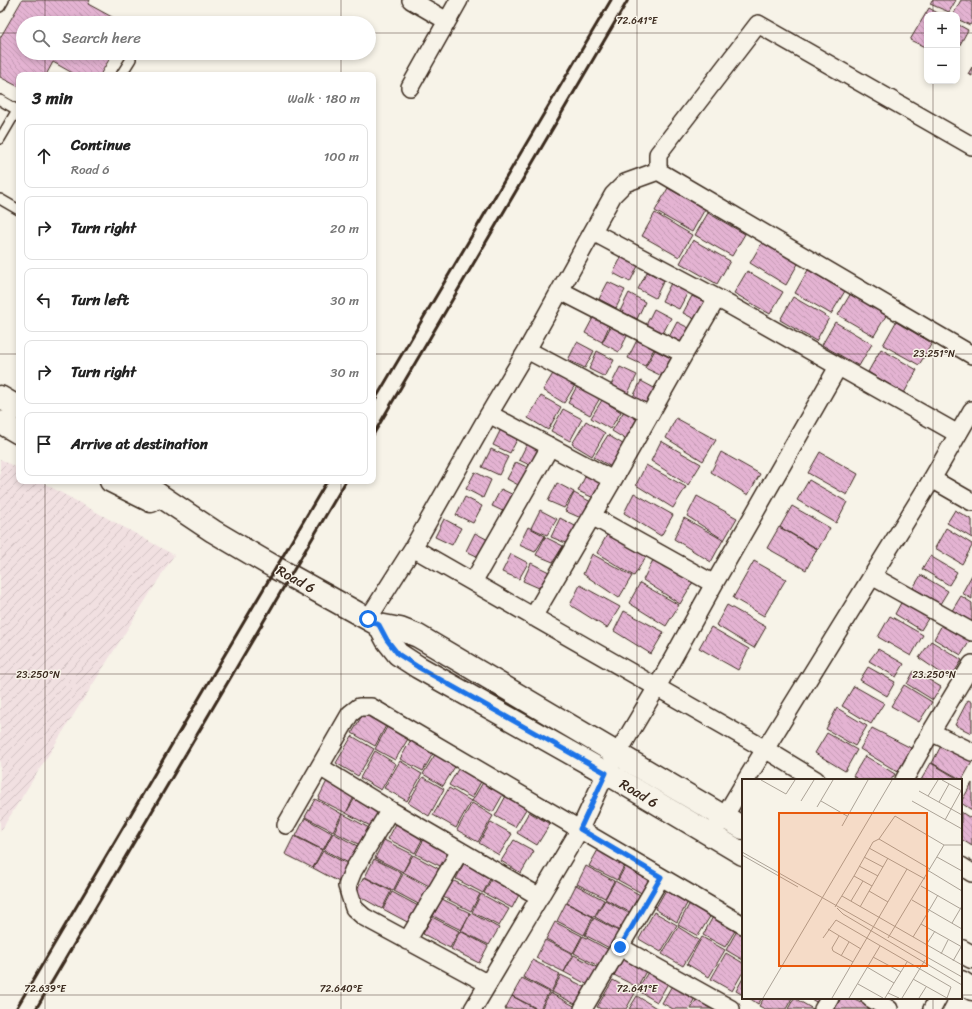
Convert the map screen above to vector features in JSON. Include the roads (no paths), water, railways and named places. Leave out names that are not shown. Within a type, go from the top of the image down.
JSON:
[{"type":"street","points":[[411,0],[447,21]]},
{"type":"street","points":[[410,87],[459,0]]},
{"type":"street","points":[[658,172],[658,154],[758,24],[972,146]]},
{"type":"street","points":[[374,622],[413,548],[561,291],[614,195],[625,183],[658,172],[972,355]]},
{"type":"street","points":[[593,232],[717,298],[958,434]]},
{"type":"street","points":[[561,291],[684,354]]},
{"type":"street","points":[[533,617],[717,298]]},
{"type":"street","points":[[527,350],[649,415]]},
{"type":"street","points":[[473,1009],[580,829],[606,773],[657,687],[838,367]]},
{"type":"street","points":[[0,397],[16,406]]},
{"type":"street","points":[[747,779],[932,479],[972,410]]},
{"type":"street","points":[[489,414],[613,480]]},
{"type":"street","points":[[0,422],[16,431]]},
{"type":"street","points":[[473,582],[550,447]]},
{"type":"street","points":[[932,479],[972,502]]},
{"type":"street","name":"Road 6","points":[[117,484],[213,531]]},
{"type":"street","name":"Road 6","points":[[142,484],[213,531],[276,568],[374,622],[400,629],[418,636],[742,827]]},
{"type":"street","points":[[592,516],[714,584]]},
{"type":"street","points":[[413,548],[657,687],[814,779]]},
{"type":"street","points":[[872,576],[972,632]]},
{"type":"street","name":"Road 6","points":[[374,622],[398,654],[418,667],[606,773],[742,853]]},
{"type":"street","points":[[905,779],[972,664]]},
{"type":"street","points":[[286,826],[350,714],[359,707],[372,707],[742,924]]},
{"type":"street","points":[[931,732],[972,752]]},
{"type":"street","points":[[320,767],[390,810],[540,897]]},
{"type":"street","points":[[710,835],[724,817],[742,787]]},
{"type":"street","points":[[390,810],[353,871],[347,886],[354,908],[364,917],[488,984]]},
{"type":"street","points":[[407,940],[460,851]]},
{"type":"street","points":[[583,1009],[661,877]]},
{"type":"street","points":[[620,947],[731,1009]]},
{"type":"street","points":[[962,983],[972,989]]},
{"type":"street","points":[[823,1009],[829,999]]},
{"type":"street","points":[[872,999],[889,1009]]},
{"type":"street","points":[[932,1009],[937,999]]},
{"type":"lane","points":[[0,7],[4,0]]},
{"type":"lane","points":[[123,72],[130,60]]},
{"type":"lane","points":[[0,100],[16,109]]},
{"type":"lane","points":[[0,139],[16,113]]},
{"type":"lane","points":[[0,199],[16,208]]},
{"type":"railway","points":[[376,398],[611,0]]},
{"type":"railway","points":[[376,430],[628,0]]},
{"type":"railway","points":[[16,1009],[325,484]]},
{"type":"railway","points":[[36,1009],[344,484]]}]
